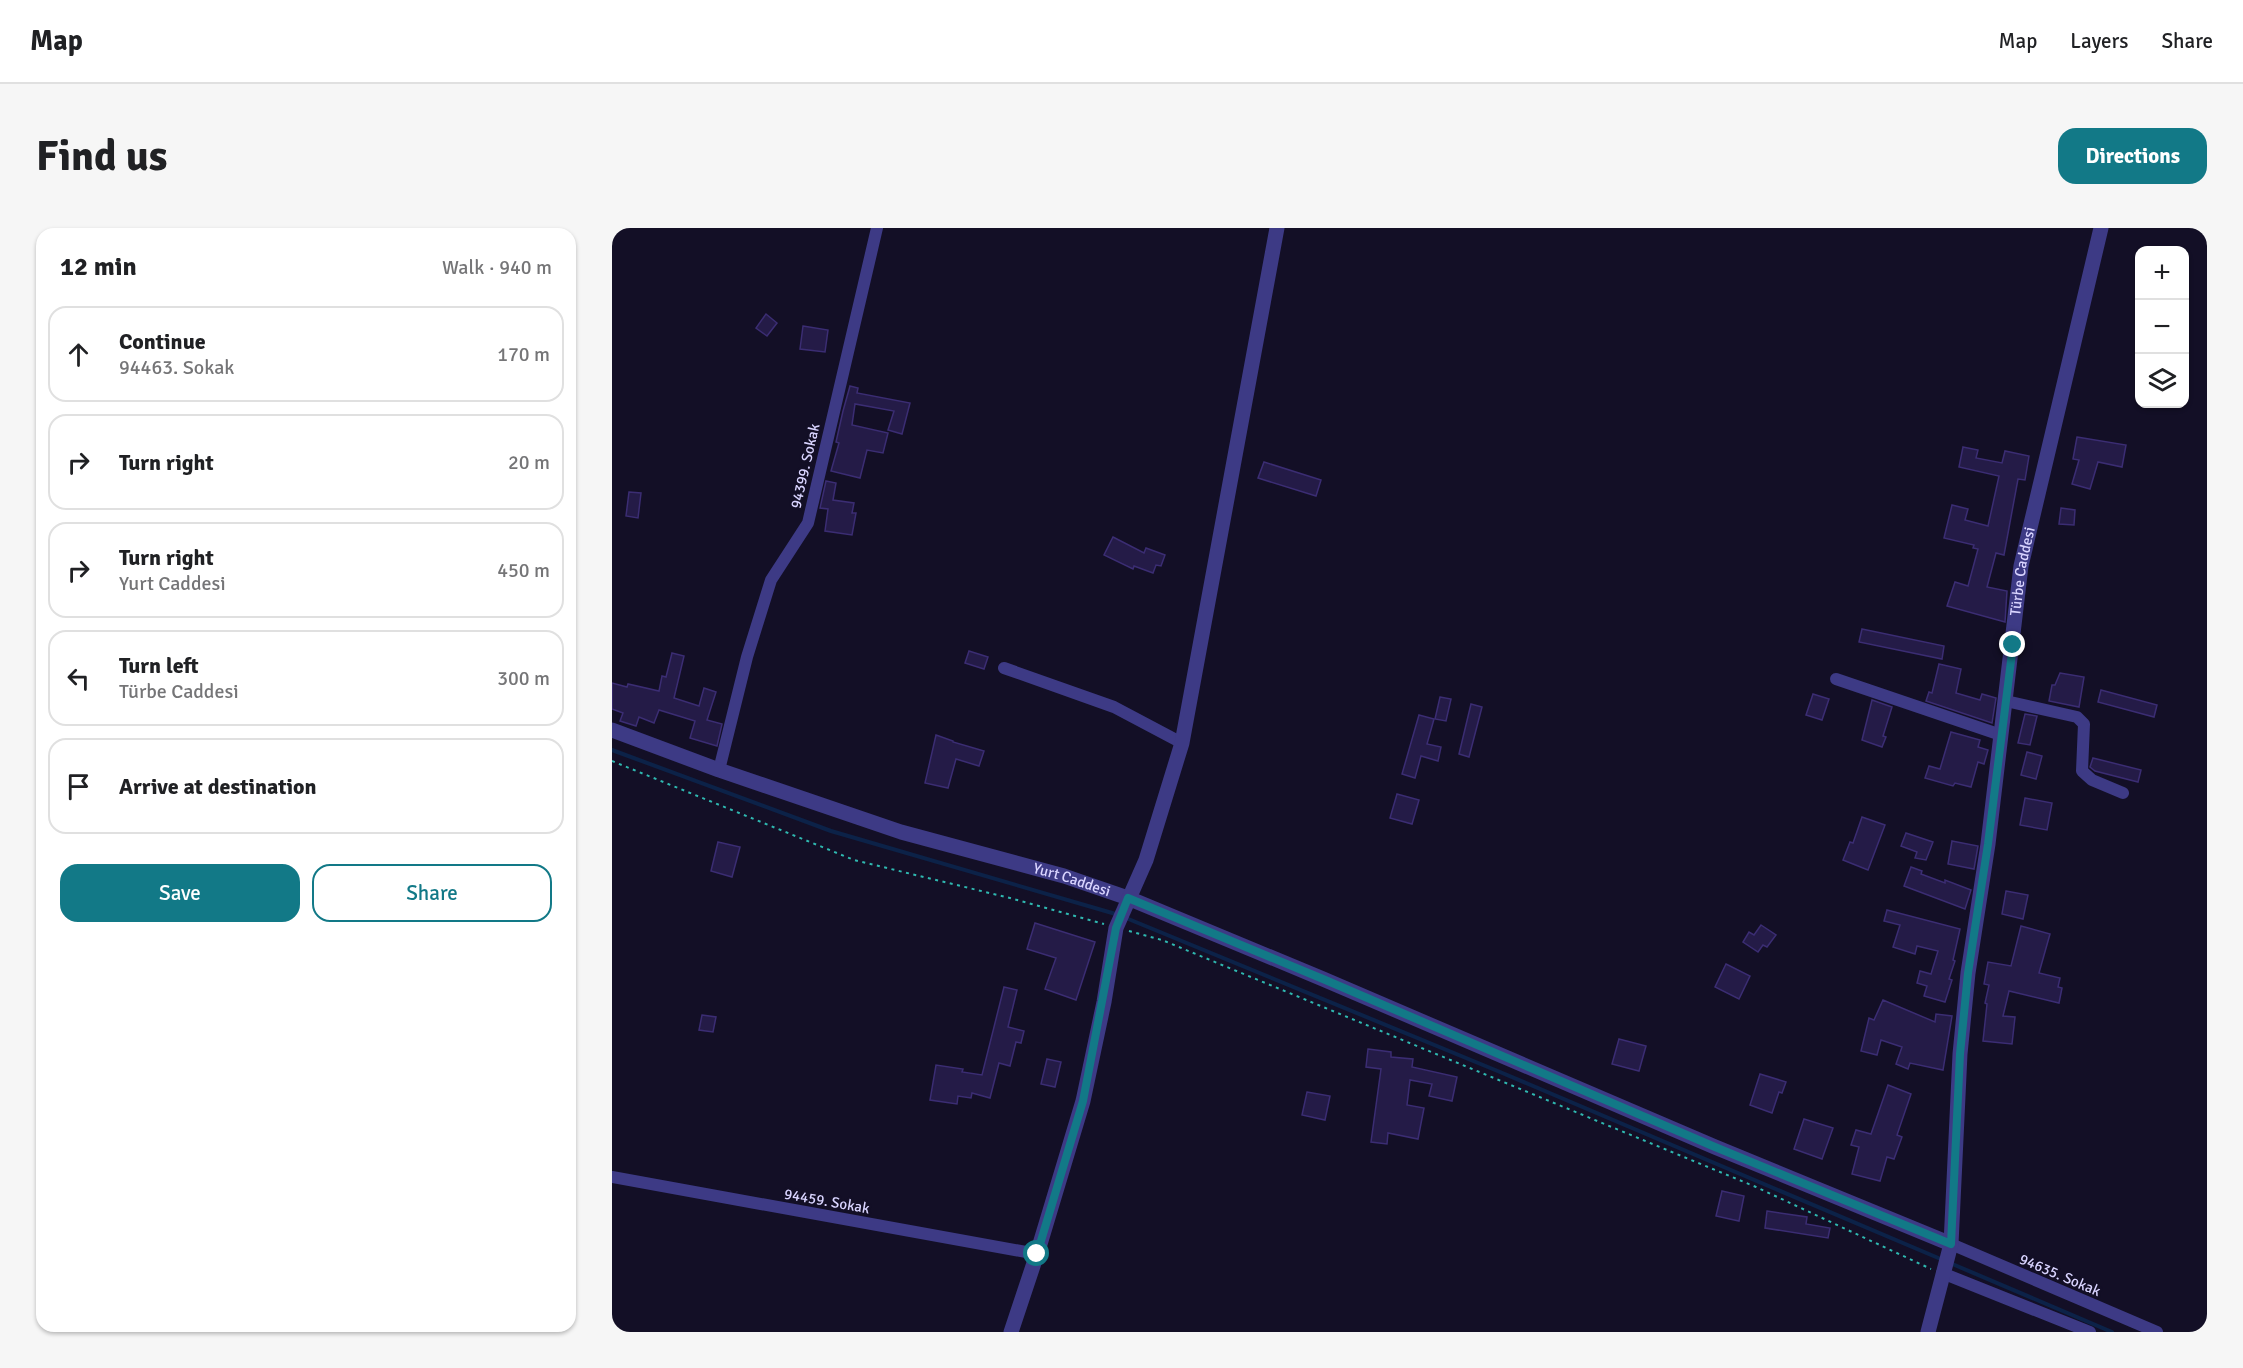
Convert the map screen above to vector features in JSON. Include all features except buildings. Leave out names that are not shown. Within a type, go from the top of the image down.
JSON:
[{"type":"street","name":"94399. Sokak","points":[[720,770],[747,657],[771,580],[808,523],[877,228]]},
{"type":"street","points":[[1011,1332],[1083,1101],[1116,928],[1146,860],[1182,743],[1239,446],[1277,228]]},
{"type":"street","name":"Türbe Caddesi","points":[[1928,1332],[1951,1244],[1955,1145],[1965,1008],[2025,541],[2101,228]]},
{"type":"street","points":[[1004,668],[1114,707],[1182,743]]},
{"type":"street","points":[[1836,679],[2001,735]]},
{"type":"street","points":[[2006,701],[2077,717],[2084,724],[2082,771],[2092,780],[2122,793]]},
{"type":"street","name":"Yurt Caddesi","points":[[612,730],[901,832],[1064,876],[1128,898],[1715,1147],[1951,1244]]},
{"type":"street","name":"94459. Sokak","points":[[612,1177],[1037,1254]]},
{"type":"street","name":"94635. Sokak","points":[[1951,1244],[2157,1332]]},
{"type":"street","points":[[1942,1274],[2090,1332]]},
{"type":"path","points":[[612,762],[854,861],[1010,898],[1162,940],[1756,1187],[1942,1274]]},
{"type":"waterway","points":[[612,750],[831,831],[1119,915]]},
{"type":"waterway","points":[[1126,918],[1500,1072],[1943,1260]]},
{"type":"waterway","points":[[1950,1263],[2112,1332]]},
{"type":"route","points":[[1037,1254],[1083,1101],[1104,1002],[1116,928],[1128,898],[1841,1200],[1951,1244],[1960,1054],[1968,973],[1988,844],[2013,645]]}]
